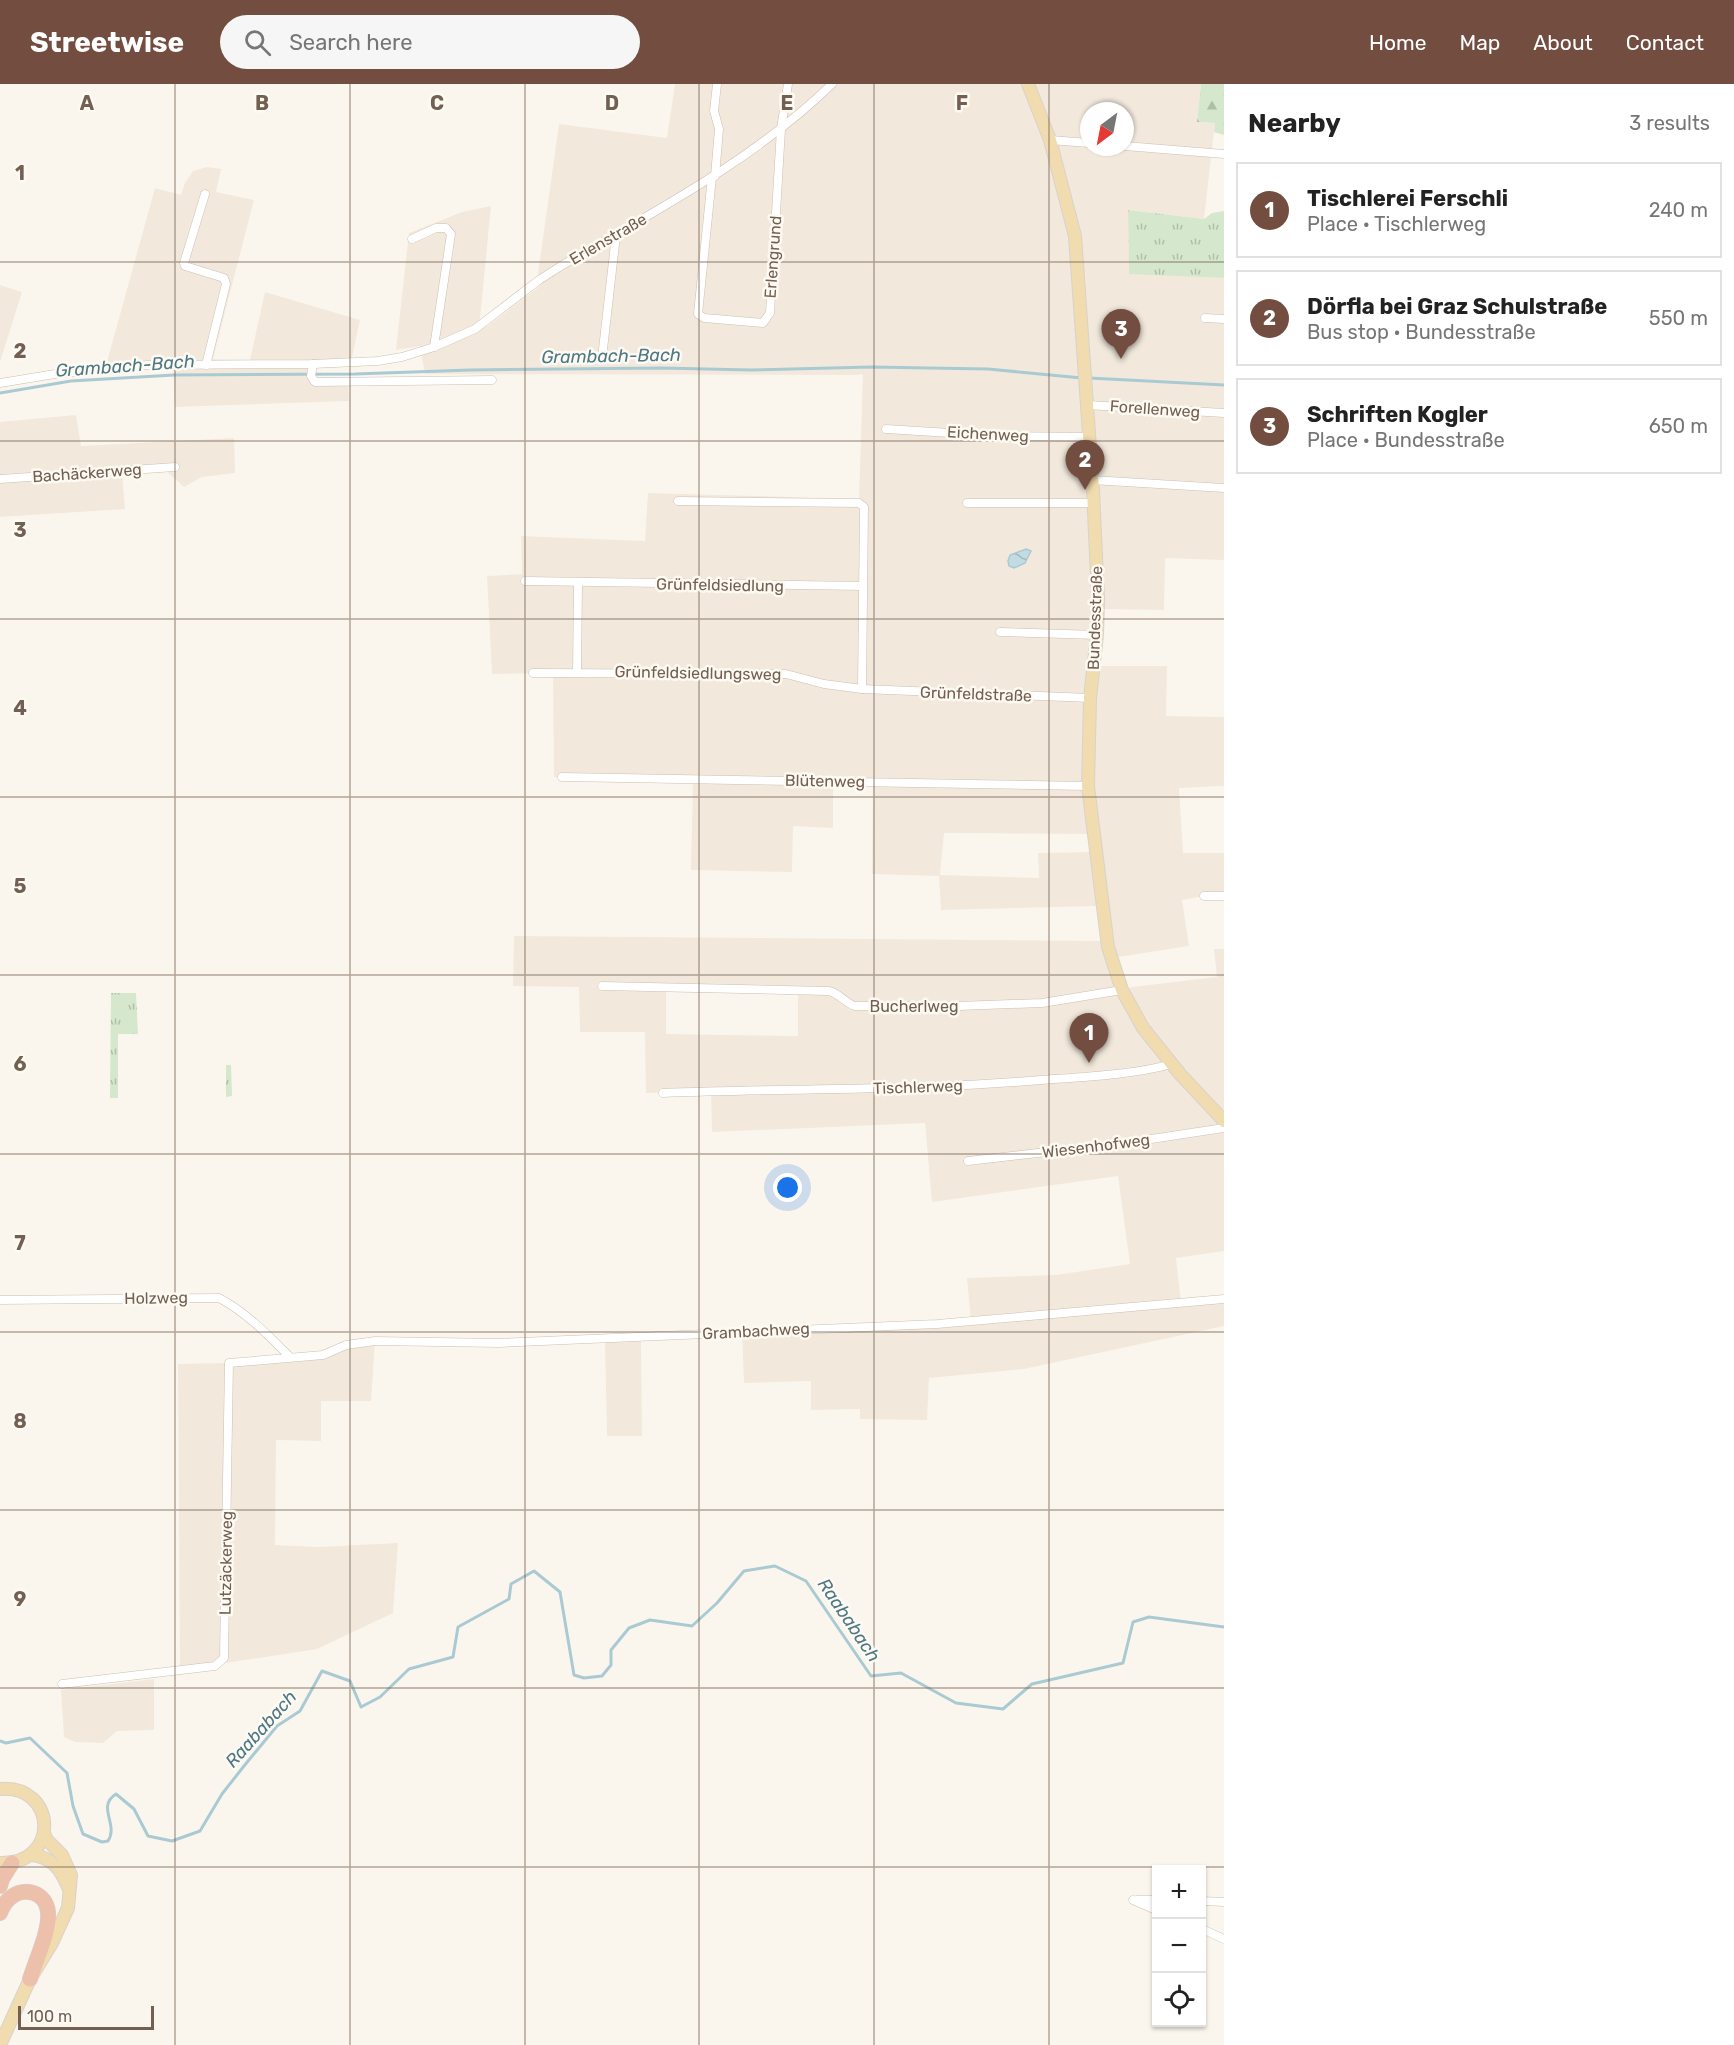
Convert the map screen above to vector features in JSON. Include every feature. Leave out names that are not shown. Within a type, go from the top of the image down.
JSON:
[{"type":"highway","points":[[0,1886],[6,1863]]},
{"type":"highway","points":[[0,1913],[7,1900],[20,1892],[39,1895],[46,1903],[48,1915],[46,1929],[30,1979]]},
{"type":"main road","name":"Bundesstraße","points":[[1028,84],[1050,140],[1075,236],[1094,503],[1098,599],[1097,635],[1090,698],[1088,786],[1108,947],[1122,990],[1143,1028],[1224,1121]]},
{"type":"main road","points":[[0,1789],[18,1790],[28,1795],[36,1802],[45,1822],[40,1844],[32,1854],[6,1863]]},
{"type":"main road","points":[[0,2045],[30,1979],[64,1920],[68,1908],[71,1875],[68,1866],[44,1833]]},
{"type":"main road","points":[[32,1854],[53,1863],[61,1872],[70,1891]]},
{"type":"street","points":[[713,176],[719,129],[714,111],[717,84]]},
{"type":"street","points":[[782,129],[788,84]]},
{"type":"street","name":"Erlenstraße","points":[[0,383],[103,369],[148,366],[206,365],[312,370],[402,357],[434,347],[475,329],[539,280],[713,176],[782,129],[832,84]]},
{"type":"street","name":"Erlengrund","points":[[713,176],[698,314],[704,318],[763,322],[770,313],[782,129]]},
{"type":"street","points":[[1050,140],[1080,142]]},
{"type":"street","points":[[1134,147],[1224,154]]},
{"type":"street","points":[[204,194],[184,263],[185,266],[224,278],[226,284],[206,365]]},
{"type":"street","points":[[412,239],[436,228],[446,228],[451,234],[434,347]]},
{"type":"street","points":[[602,358],[616,235]]},
{"type":"street","points":[[1206,318],[1224,319]]},
{"type":"street","name":"Erlenstraße","points":[[312,370],[315,382],[492,380]]},
{"type":"street","name":"Forellenweg","points":[[1086,405],[1224,413]]},
{"type":"street","name":"Eichenweg","points":[[886,429],[998,436],[1089,437]]},
{"type":"street","name":"Bachäckerweg","points":[[0,479],[175,467]]},
{"type":"street","points":[[1092,480],[1224,488]]},
{"type":"street","points":[[678,501],[859,503],[864,507],[866,514],[862,689]]},
{"type":"street","points":[[967,503],[1094,503]]},
{"type":"street","name":"Grünfeldsiedlung","points":[[525,581],[863,586]]},
{"type":"street","points":[[577,672],[578,583]]},
{"type":"street","points":[[1000,632],[1097,635]]},
{"type":"street","name":"Grünfeldsiedlungsweg","points":[[533,673],[786,674],[824,684],[862,689]]},
{"type":"street","name":"Grünfeldstraße","points":[[862,689],[1090,698]]},
{"type":"street","name":"Blütenweg","points":[[562,777],[1088,786]]},
{"type":"street","points":[[1204,896],[1224,896]]},
{"type":"street","name":"Bucherlweg","points":[[602,986],[829,991],[835,992],[855,1006],[1042,1003],[1122,990]]},
{"type":"street","name":"Tischlerweg","points":[[663,1093],[851,1090],[1000,1084],[1084,1077],[1172,1064]]},
{"type":"street","name":"Wiesenhofweg","points":[[968,1161],[1125,1143],[1224,1128]]},
{"type":"street","name":"Holzweg","points":[[0,1300],[219,1298],[231,1304],[290,1357]]},
{"type":"street","name":"Grambachweg","points":[[290,1357],[323,1355],[346,1345],[375,1341],[510,1342],[937,1324],[1224,1299]]},
{"type":"street","name":"Lutzäckerweg","points":[[62,1684],[215,1666],[224,1658],[229,1364],[290,1357]]},
{"type":"street","points":[[1152,1900],[1133,1900],[1152,1908]]},
{"type":"street","points":[[1206,1901],[1224,1902]]},
{"type":"street","points":[[1206,1931],[1224,1939]]},
{"type":"shaded area","points":[[675,84],[1201,84],[1197,122],[1215,123],[1204,219],[1128,210],[1129,273],[1224,278],[1224,560],[1165,558],[1164,610],[1098,609],[1094,666],[1167,666],[1166,716],[1224,717],[1224,786],[1179,788],[1183,853],[1224,853],[1224,896],[1204,896],[1182,900],[1189,946],[1112,958],[1123,990],[1217,977],[1214,949],[1224,949],[1224,1251],[1176,1258],[1181,1303],[1224,1302],[1224,1326],[1024,1369],[929,1378],[927,1420],[860,1419],[860,1409],[811,1410],[811,1381],[744,1383],[742,1332],[971,1321],[967,1278],[1056,1275],[1130,1264],[1118,1176],[932,1202],[925,1123],[712,1132],[711,1091],[646,1093],[645,1032],[580,1032],[579,987],[513,986],[514,936],[1107,941],[1098,906],[941,910],[939,876],[872,874],[873,782],[833,782],[833,828],[793,826],[792,872],[691,870],[693,779],[554,777],[553,673],[492,674],[487,576],[522,574],[521,536],[645,541],[648,493],[859,499],[863,374],[425,374],[420,346],[396,350],[409,233],[462,212],[491,206],[480,319],[486,327],[540,286],[538,274],[559,124],[667,138]],"holes":[[[944,833],[1094,834],[1096,852],[1038,853],[1039,878],[940,875]],[[666,992],[798,994],[798,1036],[666,1034]]]},
{"type":"shaded area","points":[[207,167],[221,169],[216,192],[254,200],[213,359],[250,360],[265,292],[360,320],[351,362],[313,364],[315,382],[348,382],[349,401],[175,407],[173,365],[105,369],[155,188],[181,195],[193,171]]},
{"type":"shaded area","points":[[0,285],[22,292],[0,362]]},
{"type":"shaded area","points":[[76,415],[81,446],[234,438],[235,473],[202,477],[184,487],[163,468],[122,471],[125,509],[0,517],[0,422]]},
{"type":"shaded area","points":[[375,1341],[371,1401],[321,1401],[321,1441],[276,1440],[275,1545],[319,1547],[398,1543],[393,1613],[317,1649],[180,1670],[178,1364],[229,1363],[323,1355]]},
{"type":"shaded area","points":[[605,1341],[641,1341],[642,1436],[607,1436]]},
{"type":"shaded area","points":[[154,1679],[154,1730],[117,1731],[103,1743],[75,1742],[64,1737],[61,1690]]},
{"type":"green space","points":[[1201,84],[1224,84],[1224,135],[1214,132],[1215,123],[1197,122]]},
{"type":"green space","points":[[1128,210],[1204,219],[1212,213],[1224,211],[1224,278],[1129,274]]},
{"type":"green space","points":[[111,993],[136,993],[138,1034],[118,1034],[118,1098],[110,1098]]},
{"type":"green space","points":[[226,1065],[231,1065],[232,1096],[226,1097]]},
{"type":"water","points":[[1026,549],[1031,551],[1025,563],[1014,568],[1009,566],[1010,555]]},
{"type":"waterway","name":"Grambach-Bach","points":[[0,393],[71,381],[174,375],[355,374],[470,370],[661,368],[751,370],[871,367],[988,369],[1082,378]]},
{"type":"waterway","name":"Grambach-Bach","points":[[1089,378],[1224,385]]},
{"type":"waterway","name":"Raababach","points":[[0,1741],[6,1743],[30,1738],[67,1773],[73,1806],[83,1834],[102,1842],[108,1841],[111,1835],[108,1804],[116,1794],[134,1809],[148,1836],[172,1841],[200,1831],[222,1794],[277,1726],[300,1711],[322,1671],[350,1681],[361,1707],[380,1697],[409,1669],[453,1657],[458,1627],[509,1599],[511,1584],[534,1571],[560,1592],[574,1675],[584,1678],[602,1676],[611,1665],[611,1650],[629,1628],[650,1620],[692,1626],[717,1603],[744,1571],[775,1566],[806,1581],[871,1676],[901,1673],[956,1703],[1003,1709],[1032,1684],[1123,1663],[1133,1622],[1149,1617],[1224,1627]]},
{"type":"place","name":"Schriften Kogler","points":[[1121,359]]},
{"type":"place","name":"Dörfla bei Graz Schulstraße","points":[[1085,490]]},
{"type":"place","name":"Tischlerei Ferschli","points":[[1089,1063]]}]
